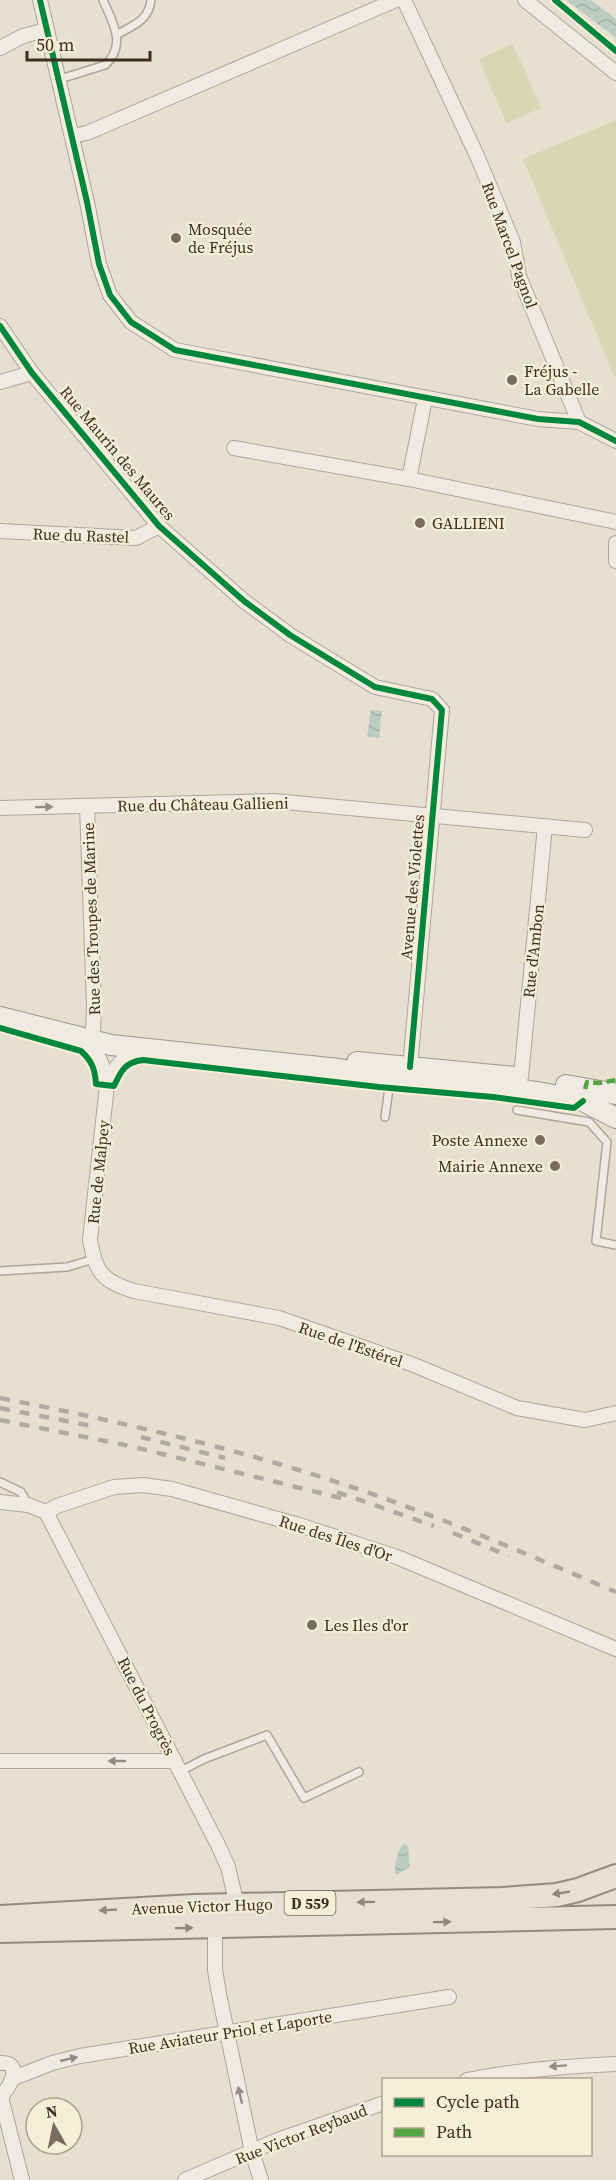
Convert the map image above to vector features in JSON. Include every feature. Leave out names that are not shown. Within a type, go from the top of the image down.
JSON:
[{"type":"main road","points":[[0,1009],[90,1036],[521,1077],[616,1094]]},
{"type":"main road","points":[[0,1017],[140,1048],[339,1069],[391,1080],[466,1088],[512,1088],[543,1093],[583,1101],[616,1118]]},
{"type":"main road","name":"Avenue Victor Hugo","points":[[0,1917],[237,1905],[502,1899],[578,1890],[616,1876]]},
{"type":"main road","name":"Avenue Victor Hugo","points":[[0,1931],[215,1928],[616,1917]]},
{"type":"street","points":[[40,0],[99,264],[110,295],[131,322],[175,350],[425,399],[538,419],[579,422],[616,441]]},
{"type":"street","points":[[72,136],[87,134],[396,0]]},
{"type":"street","name":"Rue Marcel Pagnol","points":[[404,0],[478,158],[513,242],[519,276],[579,422]]},
{"type":"street","points":[[525,0],[616,74]]},
{"type":"street","points":[[540,0],[616,62]]},
{"type":"street","points":[[0,48],[23,36],[46,30]]},
{"type":"street","name":"Rue Maurin des Maures","points":[[0,326],[32,373],[159,526],[244,601],[290,634],[375,687],[432,699],[442,710]]},
{"type":"street","points":[[0,382],[32,373]]},
{"type":"street","points":[[409,479],[425,399]]},
{"type":"street","points":[[234,448],[409,479],[616,522]]},
{"type":"street","name":"Rue du Rastel","points":[[0,531],[136,538],[159,526]]},
{"type":"street","points":[[616,543],[616,561]]},
{"type":"street","name":"Avenue des Violettes","points":[[410,1067],[442,710]]},
{"type":"street","name":"Rue du Château Gallieni","points":[[0,808],[274,801],[585,830]]},
{"type":"street","name":"Rue des Troupes de Marine","points":[[87,806],[94,1007],[90,1036]]},
{"type":"street","name":"Rue d'Ambon","points":[[521,1077],[545,826]]},
{"type":"street","name":"Rue de Malpey","points":[[90,1036],[104,1068],[107,1085]]},
{"type":"street","name":"Rue de Malpey","points":[[94,1259],[90,1240],[107,1085],[114,1068],[126,1056],[140,1048]]},
{"type":"street","name":"Rue de l'Estérel","points":[[94,1259],[112,1284],[135,1291],[279,1318],[414,1365],[517,1408],[585,1420],[616,1413]]},
{"type":"street","name":"Rue des Îles d'Or","points":[[46,1512],[57,1506],[114,1487],[143,1485],[172,1489],[299,1525],[397,1557],[616,1649]]},
{"type":"street","points":[[0,1502],[28,1505],[46,1512]]},
{"type":"street","name":"Rue du Progrès","points":[[46,1512],[228,1867],[237,1905]]},
{"type":"street","points":[[0,1761],[178,1766]]},
{"type":"street","points":[[215,1928],[215,1970],[226,2033],[252,2152],[261,2180]]},
{"type":"street","name":"Rue Aviateur Priol et Laporte","points":[[14,2078],[52,2063],[80,2056],[449,1997]]},
{"type":"street","points":[[2,2060],[12,2067],[14,2078],[6,2092],[0,2097],[22,2180]]},
{"type":"street","points":[[472,2078],[555,2066],[616,2064]]},
{"type":"street","name":"Rue Victor Reybaud","points":[[185,2180],[280,2139],[382,2104]]},
{"type":"lane","points":[[57,80],[105,65],[116,51],[118,34],[104,0]]},
{"type":"lane","points":[[118,34],[147,16],[151,0]]},
{"type":"lane","points":[[385,1117],[392,1076],[408,1074],[458,1078],[468,1072]]},
{"type":"lane","points":[[517,1110],[589,1122],[607,1142],[596,1240],[616,1245]]},
{"type":"lane","points":[[0,1270],[67,1267],[94,1259]]},
{"type":"lane","points":[[0,1482],[21,1492],[28,1505]]},
{"type":"lane","points":[[178,1766],[204,1759],[267,1735],[304,1798],[359,1772]]},
{"type":"green space","points":[[513,44],[541,108],[506,123],[479,59]]},
{"type":"green space","points":[[616,120],[616,377],[615,378],[523,159]]},
{"type":"water","points":[[566,0],[591,0],[616,19],[616,38]]},
{"type":"water","points":[[371,710],[382,711],[379,738],[367,737]]},
{"type":"water","points":[[404,1843],[408,1846],[410,1866],[397,1875],[395,1873],[396,1862]]},
{"type":"railway","points":[[0,1398],[189,1440],[283,1465],[436,1518],[616,1592]]},
{"type":"railway","points":[[0,1408],[97,1427]]},
{"type":"railway","points":[[0,1420],[130,1446],[345,1499]]},
{"type":"railway","points":[[141,1437],[225,1458]]},
{"type":"railway","points":[[337,1492],[434,1526]]},
{"type":"railway","points":[[453,1533],[509,1556]]},
{"type":"marked path","points":[[585,1089],[587,1082],[599,1083],[616,1080]]},
{"type":"cycle path","points":[[40,0],[87,202],[99,264],[110,295],[131,322],[175,350],[538,419],[579,422],[616,441]]},
{"type":"cycle path","points":[[555,0],[616,51]]},
{"type":"cycle path","points":[[0,326],[32,373],[159,526],[244,601],[290,635],[375,687],[432,699],[442,710],[410,1067]]},
{"type":"cycle path","points":[[0,1028],[81,1051],[92,1066],[96,1084],[114,1086],[124,1068],[143,1060],[379,1087],[493,1097],[574,1108],[583,1101]]},
{"type":"place","name":"Mosquée de Fréjus","points":[[176,238]]},
{"type":"place","name":"Fréjus - La Gabelle","points":[[512,380]]},
{"type":"place","name":"GALLIENI","points":[[420,523]]},
{"type":"place","name":"Poste Annexe","points":[[540,1140]]},
{"type":"place","name":"Mairie Annexe","points":[[555,1166]]},
{"type":"place","name":"Les Iles d'or","points":[[312,1625]]}]
